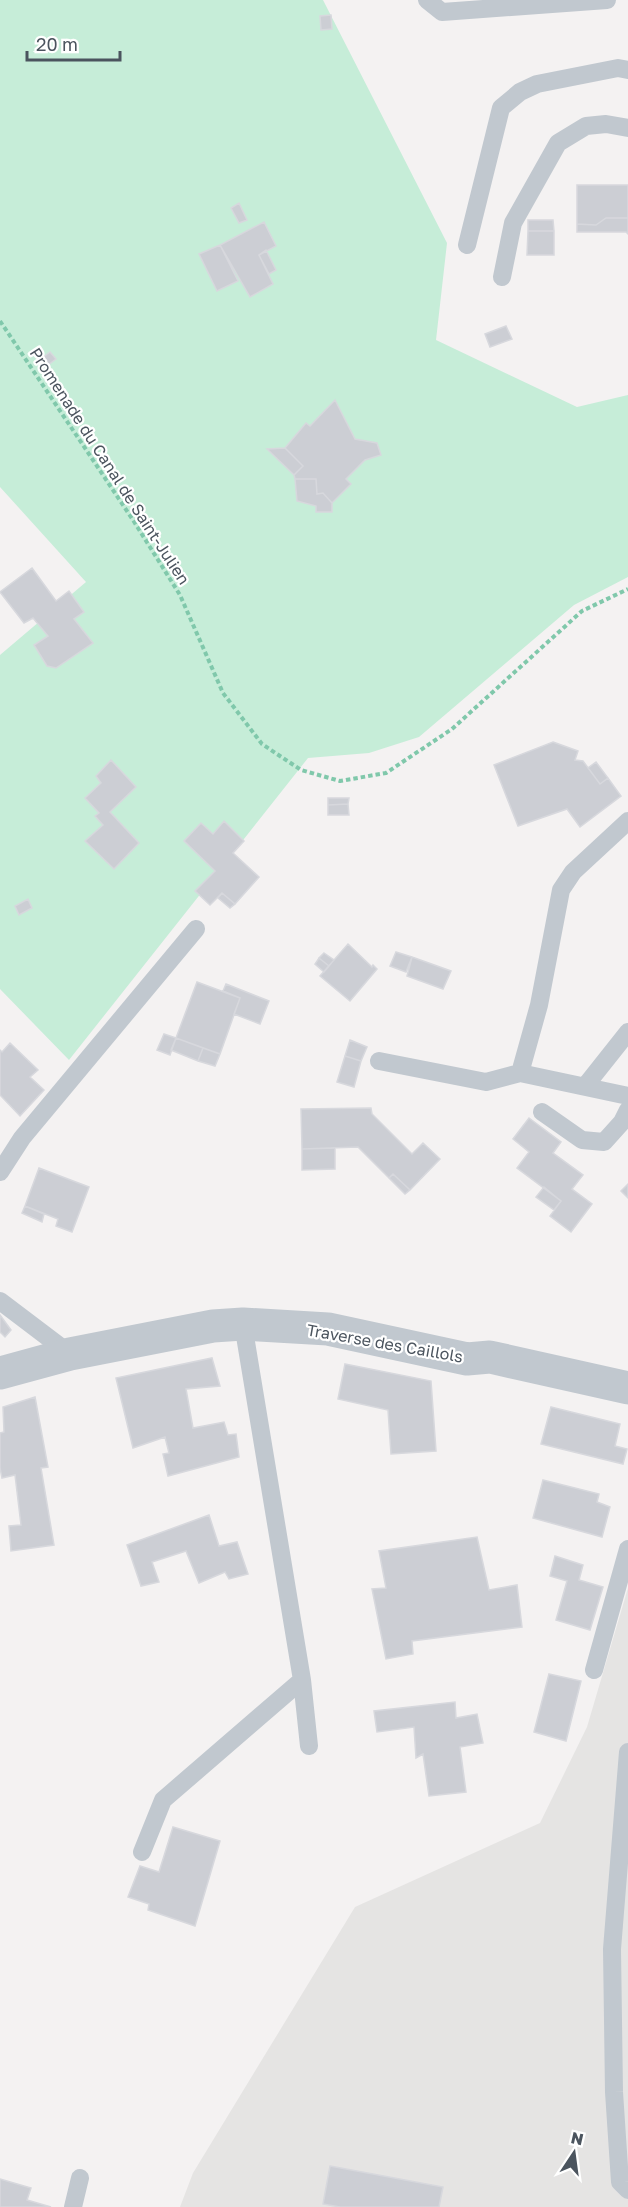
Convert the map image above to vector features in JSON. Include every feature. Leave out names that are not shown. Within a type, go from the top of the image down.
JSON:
[{"type":"street","name":"Traverse des Caillols","points":[[0,1373],[70,1354],[213,1326],[243,1324],[328,1329],[467,1359],[490,1357],[628,1388]]},
{"type":"lane","points":[[427,0],[442,12],[607,0]]},
{"type":"lane","points":[[467,245],[501,108],[520,92],[537,84],[618,68],[628,70]]},
{"type":"lane","points":[[502,277],[513,222],[558,143],[586,126],[606,124],[628,128]]},
{"type":"lane","points":[[520,1073],[539,1005],[561,890],[573,872],[628,821]]},
{"type":"lane","points":[[0,1172],[22,1138],[196,929]]},
{"type":"lane","points":[[586,1085],[628,1032]]},
{"type":"lane","points":[[379,1061],[486,1082],[520,1073],[586,1085],[628,1096]]},
{"type":"lane","points":[[542,1112],[582,1140],[604,1142],[622,1122],[628,1110]]},
{"type":"lane","points":[[0,1301],[70,1354]]},
{"type":"lane","points":[[243,1324],[302,1680],[309,1746]]},
{"type":"lane","points":[[594,1670],[628,1550]]},
{"type":"lane","points":[[142,1852],[163,1800],[302,1680]]},
{"type":"lane","points":[[628,1752],[612,1949],[614,2092],[620,2182],[628,2190]]},
{"type":"lane","points":[[73,2207],[80,2178]]},
{"type":"path","name":"Promenade du Canal de Saint-Julien","points":[[0,321],[133,520],[180,595],[223,693],[262,744],[301,770],[340,781],[386,773],[452,729],[582,611],[628,589]]},
{"type":"shaded area","points":[[628,1588],[628,2207],[180,2207],[193,2173],[355,1907],[540,1823],[587,1727]]},
{"type":"green space","points":[[0,0],[323,0],[447,243],[436,340],[577,407],[628,395],[628,577],[574,605],[419,737],[369,753],[308,758],[69,1060],[0,989],[0,655],[86,582],[0,487]]},
{"type":"building","points":[[331,15],[332,29],[321,30],[320,16]]},
{"type":"building","points":[[577,185],[628,185],[628,218],[606,218],[596,225],[577,224]]},
{"type":"building","points":[[239,203],[247,220],[239,223],[231,208]]},
{"type":"building","points":[[606,218],[628,218],[628,234],[626,232],[577,232],[577,224],[596,225]]},
{"type":"building","points":[[528,220],[553,220],[554,231],[528,231]]},
{"type":"building","points":[[264,222],[276,246],[259,255],[273,284],[250,297],[220,245]]},
{"type":"building","points":[[528,231],[554,231],[554,255],[527,255]]},
{"type":"building","points":[[220,245],[238,281],[217,291],[199,254]]},
{"type":"building","points":[[266,250],[276,270],[269,274],[259,255]]},
{"type":"building","points":[[506,326],[512,339],[490,347],[485,334]]},
{"type":"building","points":[[50,352],[56,359],[48,365],[42,358]]},
{"type":"building","points":[[335,400],[355,439],[377,443],[381,455],[365,460],[346,479],[351,484],[332,503],[323,493],[317,494],[316,479],[295,479],[294,475],[303,466],[285,448],[306,423],[310,426]]},
{"type":"building","points":[[285,448],[303,466],[294,475],[267,449]]},
{"type":"building","points":[[295,479],[316,479],[317,494],[323,493],[332,503],[332,512],[316,512],[316,506],[297,501]]},
{"type":"building","points":[[32,568],[56,601],[69,591],[84,612],[74,619],[93,643],[56,668],[47,666],[34,645],[48,636],[33,618],[24,623],[0,592]]},
{"type":"building","points":[[553,742],[578,751],[575,760],[583,761],[600,784],[608,778],[621,796],[580,827],[567,809],[518,826],[494,765]]},
{"type":"building","points":[[111,760],[136,787],[110,812],[139,843],[114,869],[85,841],[103,825],[95,816],[99,813],[85,798],[101,783],[96,776]]},
{"type":"building","points":[[596,762],[608,778],[600,784],[588,768]]},
{"type":"building","points":[[328,798],[349,798],[348,804],[328,805]]},
{"type":"building","points":[[348,804],[349,815],[328,815],[328,805]]},
{"type":"building","points":[[224,821],[244,841],[233,853],[259,877],[235,904],[222,893],[210,905],[195,891],[215,871],[184,841],[201,823],[213,834]]},
{"type":"building","points":[[222,893],[235,904],[230,908],[218,898]]},
{"type":"building","points":[[28,899],[32,908],[19,915],[15,906]]},
{"type":"building","points":[[348,944],[377,969],[350,1001],[320,976]]},
{"type":"building","points":[[396,952],[412,957],[406,972],[390,966]]},
{"type":"building","points":[[324,953],[334,960],[329,966],[319,958]]},
{"type":"building","points":[[412,957],[451,971],[443,989],[407,976]]},
{"type":"building","points":[[319,958],[329,966],[324,972],[315,964]]},
{"type":"building","points":[[197,982],[240,998],[220,1054],[176,1038]]},
{"type":"building","points":[[226,984],[269,1001],[260,1024],[234,1014],[240,998],[223,991]]},
{"type":"building","points":[[164,1034],[176,1038],[170,1055],[157,1050]]},
{"type":"building","points":[[176,1038],[203,1048],[198,1061],[171,1050]]},
{"type":"building","points":[[350,1040],[367,1047],[361,1061],[345,1056]]},
{"type":"building","points":[[10,1043],[38,1070],[30,1077],[44,1090],[20,1116],[0,1095],[0,1050],[2,1052]]},
{"type":"building","points":[[203,1048],[220,1054],[215,1066],[198,1061]]},
{"type":"building","points":[[345,1056],[361,1061],[354,1087],[337,1082]]},
{"type":"building","points":[[371,1108],[372,1114],[412,1154],[423,1143],[440,1159],[410,1190],[393,1174],[389,1178],[358,1147],[302,1149],[301,1109]]},
{"type":"building","points":[[529,1118],[561,1142],[553,1153],[583,1175],[572,1189],[592,1204],[571,1232],[550,1216],[561,1201],[517,1168],[529,1152],[513,1139]]},
{"type":"building","points":[[335,1148],[335,1169],[302,1170],[302,1149]]},
{"type":"building","points":[[39,1168],[89,1187],[72,1232],[56,1226],[58,1219],[25,1206]]},
{"type":"building","points":[[393,1174],[410,1190],[405,1194],[389,1178]]},
{"type":"building","points":[[628,1184],[628,1198],[621,1191]]},
{"type":"building","points":[[544,1187],[561,1201],[554,1210],[536,1197]]},
{"type":"building","points":[[25,1206],[44,1214],[42,1222],[22,1213]]},
{"type":"building","points":[[0,1315],[11,1330],[5,1337],[0,1332]]},
{"type":"building","points":[[212,1358],[220,1386],[186,1389],[193,1428],[224,1422],[228,1435],[236,1434],[239,1457],[168,1476],[163,1454],[169,1453],[165,1437],[133,1448],[116,1378]]},
{"type":"building","points":[[345,1364],[431,1381],[436,1451],[391,1454],[388,1410],[338,1399]]},
{"type":"building","points":[[35,1397],[48,1467],[41,1468],[54,1545],[11,1551],[9,1526],[21,1525],[15,1475],[2,1478],[0,1468],[0,1433],[4,1432],[3,1407]]},
{"type":"building","points":[[551,1407],[620,1424],[615,1446],[627,1449],[623,1464],[541,1444]]},
{"type":"building","points":[[543,1480],[599,1494],[597,1502],[610,1507],[602,1537],[533,1518]]},
{"type":"building","points":[[209,1515],[219,1546],[237,1542],[248,1574],[229,1579],[225,1572],[199,1583],[186,1551],[152,1562],[159,1582],[141,1586],[127,1545]]},
{"type":"building","points":[[477,1537],[489,1590],[517,1585],[522,1627],[412,1641],[413,1654],[386,1659],[372,1589],[386,1588],[379,1551]]},
{"type":"building","points":[[555,1556],[583,1565],[579,1580],[603,1587],[590,1630],[556,1620],[567,1581],[550,1576]]},
{"type":"building","points":[[549,1674],[581,1681],[566,1741],[534,1732]]},
{"type":"building","points":[[455,1702],[456,1718],[477,1714],[483,1743],[460,1747],[466,1792],[429,1796],[423,1754],[416,1758],[414,1727],[377,1732],[374,1711]]},
{"type":"building","points":[[173,1827],[220,1841],[195,1926],[148,1910],[149,1904],[128,1897],[140,1866],[159,1872]]},
{"type":"building","points":[[330,2166],[443,2187],[439,2207],[340,2207],[323,2204]]},
{"type":"building","points":[[0,2179],[31,2188],[27,2200],[51,2207],[0,2207]]}]
